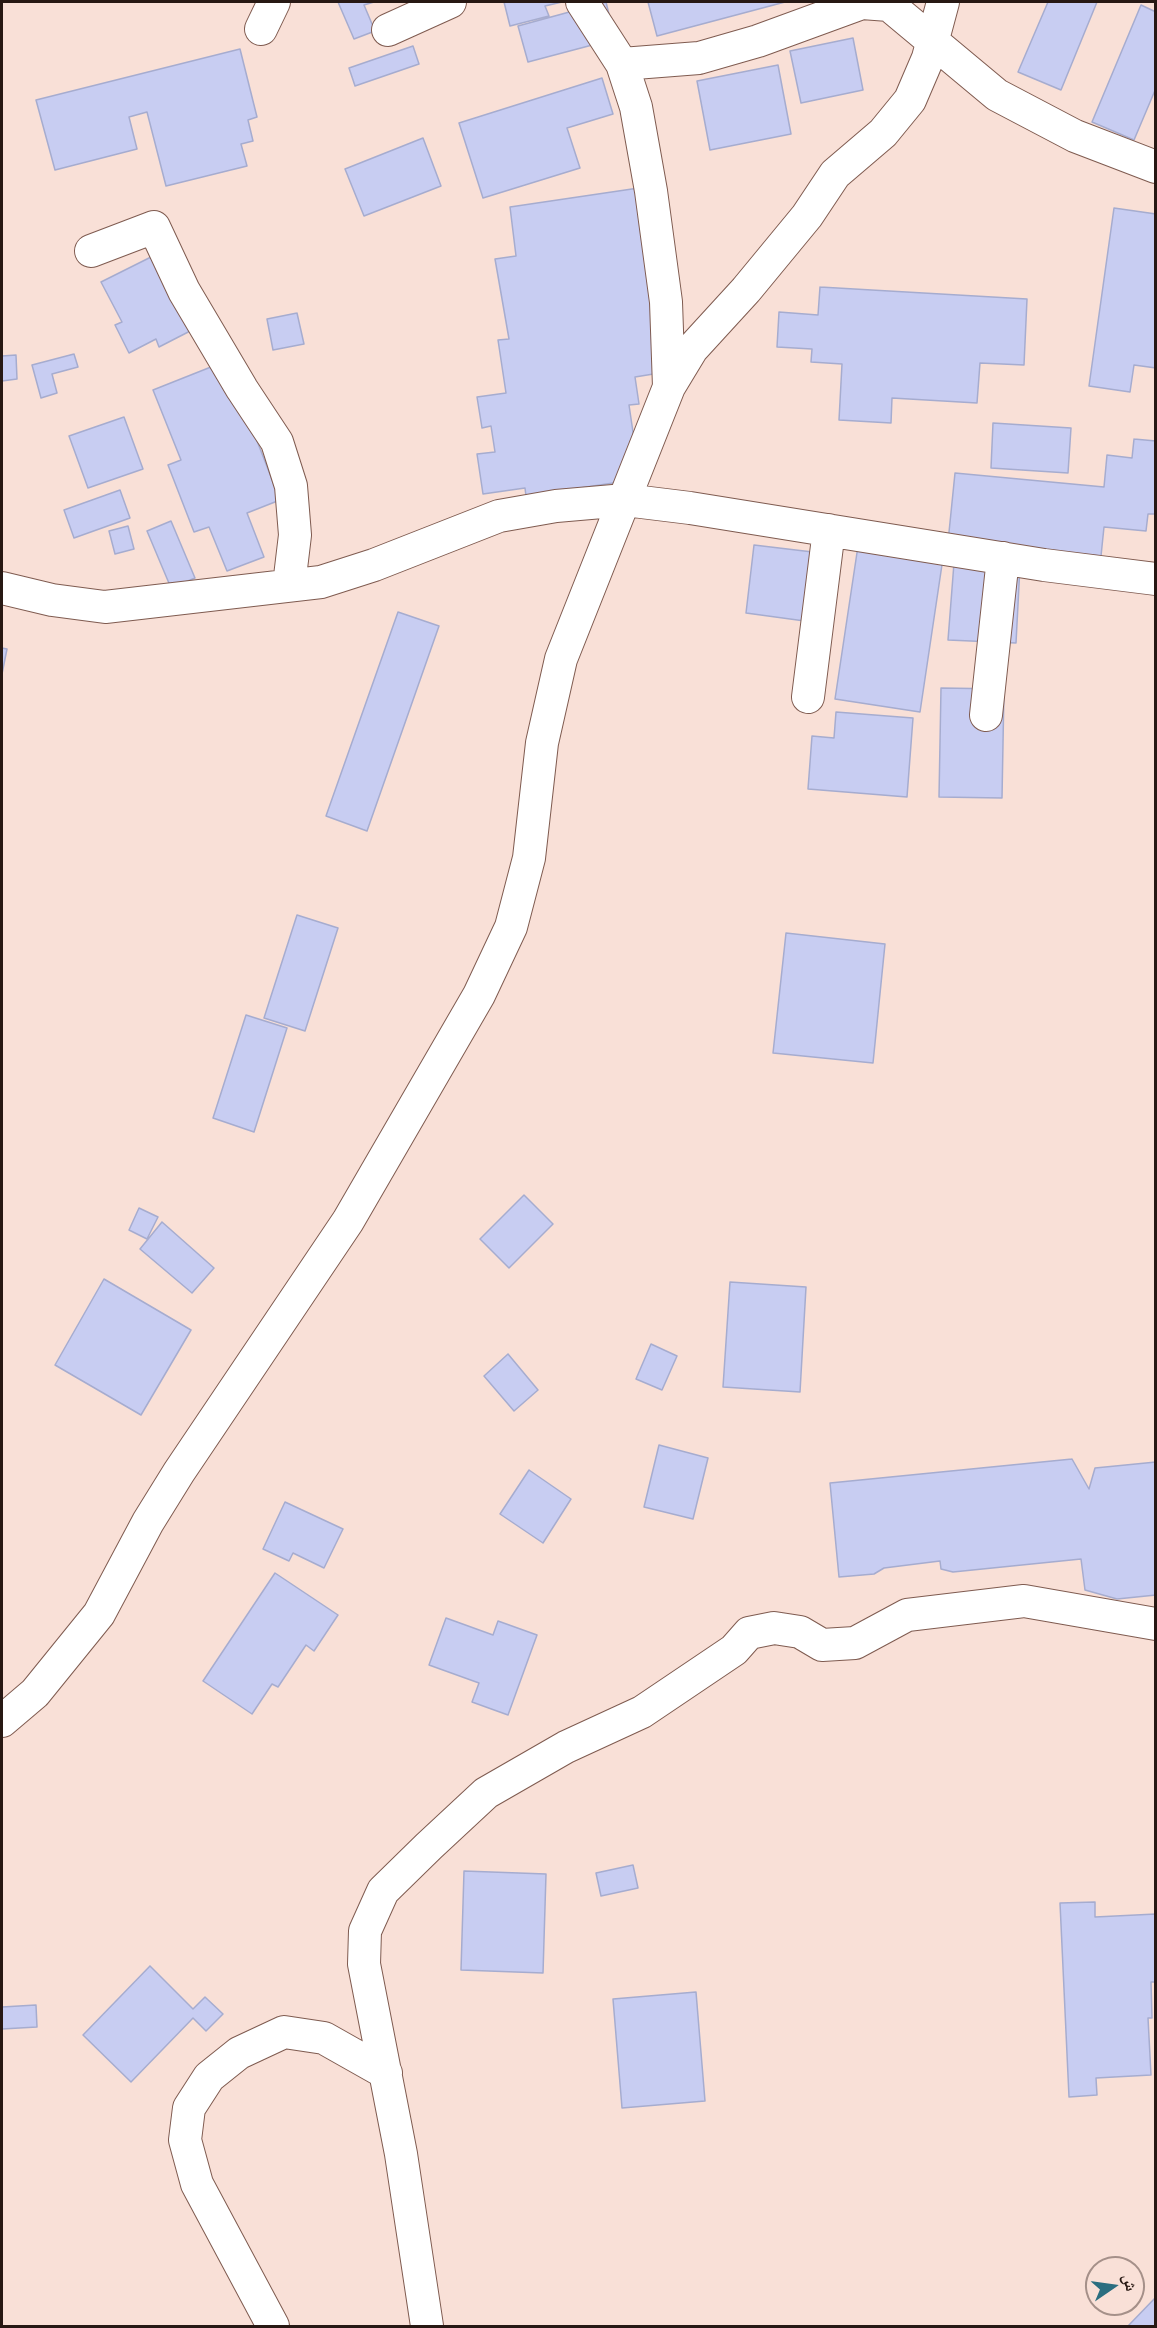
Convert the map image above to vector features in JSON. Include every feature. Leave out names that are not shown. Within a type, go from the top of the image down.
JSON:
[{"type":"street","points":[[261,29],[274,2]]},
{"type":"street","points":[[388,30],[450,2]]},
{"type":"street","points":[[582,2],[622,64],[636,107],[651,191],[666,302],[669,387]]},
{"type":"street","points":[[2,1721],[35,1693],[99,1614],[147,1522],[348,1221],[479,995],[511,927],[529,858],[542,743],[561,659],[669,387],[692,349],[746,290],[807,216],[835,174],[883,133],[910,100],[928,58],[943,2]]},
{"type":"street","points":[[622,64],[699,58],[758,40],[861,3],[889,5],[933,39],[997,95],[1075,136],[1155,167]]},
{"type":"street","points":[[91,251],[154,227],[184,291],[242,389],[277,442],[291,486],[295,535],[289,585]]},
{"type":"street","points":[[2,588],[52,600],[105,607],[321,582],[374,565],[499,516],[556,506],[625,500],[1155,579]]},
{"type":"street","points":[[808,697],[829,530]]},
{"type":"street","points":[[986,715],[1003,558]]},
{"type":"street","points":[[426,2326],[401,2154],[364,1964],[365,1931],[383,1891],[486,1792],[566,1747],[642,1712],[734,1650],[749,1633],[774,1628],[800,1632],[822,1645],[855,1643],[907,1615],[1024,1601],[1155,1624]]},
{"type":"street","points":[[273,2326],[197,2184],[185,2140],[189,2108],[209,2078],[239,2053],[284,2032],[324,2038],[386,2073]]},
{"type":"building","points":[[338,2],[374,2],[364,5],[375,31],[354,39]]},
{"type":"building","points":[[504,2],[562,2],[545,6],[549,16],[510,26]]},
{"type":"building","points":[[606,2],[615,39],[528,62],[518,26]]},
{"type":"building","points":[[648,2],[785,2],[657,36]]},
{"type":"building","points":[[1048,2],[1097,2],[1061,90],[1018,72]]},
{"type":"building","points":[[1141,5],[1156,12],[1156,88],[1134,140],[1092,122]]},
{"type":"building","points":[[853,38],[863,90],[801,103],[790,51]]},
{"type":"building","points":[[413,46],[419,64],[355,86],[349,68]]},
{"type":"building","points":[[240,49],[257,117],[248,120],[253,141],[241,144],[247,166],[166,186],[147,112],[129,117],[137,149],[55,170],[36,100]]},
{"type":"building","points":[[778,65],[791,134],[710,150],[697,81]]},
{"type":"building","points":[[602,78],[613,114],[567,128],[580,168],[483,198],[459,123]]},
{"type":"building","points":[[423,138],[441,186],[364,216],[345,169]]},
{"type":"building","points":[[659,185],[678,370],[635,377],[639,404],[629,405],[640,479],[526,496],[525,488],[483,494],[477,454],[495,452],[491,426],[482,428],[477,397],[506,393],[498,340],[509,339],[495,259],[516,256],[510,207]]},
{"type":"building","points":[[1114,208],[1156,214],[1156,368],[1134,365],[1130,392],[1089,386]]},
{"type":"building","points":[[175,245],[196,328],[159,347],[156,339],[129,353],[115,325],[122,322],[101,282]]},
{"type":"building","points":[[820,287],[1027,299],[1024,365],[980,363],[977,403],[892,398],[891,423],[839,420],[842,364],[811,362],[812,349],[777,347],[779,312],[818,315]]},
{"type":"building","points":[[297,313],[304,344],[273,350],[267,319]]},
{"type":"building","points":[[74,354],[78,367],[52,374],[57,393],[41,398],[32,365]]},
{"type":"building","points":[[16,355],[17,379],[2,381],[2,356]]},
{"type":"building","points":[[226,361],[280,500],[247,513],[264,557],[227,571],[209,527],[194,532],[168,465],[181,460],[153,390]]},
{"type":"building","points":[[124,417],[143,469],[88,488],[69,436]]},
{"type":"building","points":[[993,423],[1071,428],[1068,473],[991,468]]},
{"type":"building","points":[[1134,439],[1156,441],[1156,514],[1148,514],[1146,531],[1104,527],[1101,556],[948,542],[955,473],[1104,487],[1107,455],[1132,458]]},
{"type":"building","points":[[120,490],[130,518],[74,538],[64,510]]},
{"type":"building","points":[[171,521],[195,578],[171,588],[147,531]]},
{"type":"building","points":[[128,526],[134,549],[115,554],[109,531]]},
{"type":"building","points":[[754,545],[821,553],[812,622],[746,613]]},
{"type":"building","points":[[858,546],[943,558],[920,712],[835,699]]},
{"type":"building","points":[[954,563],[1020,566],[1016,643],[948,640]]},
{"type":"building","points":[[398,612],[439,626],[367,831],[326,816]]},
{"type":"building","points":[[2,648],[7,649],[2,674]]},
{"type":"building","points":[[941,688],[1004,689],[1002,798],[939,797]]},
{"type":"building","points":[[836,712],[913,718],[907,797],[808,789],[812,736],[834,738]]},
{"type":"building","points":[[297,915],[338,928],[305,1031],[264,1018]]},
{"type":"building","points":[[786,933],[885,944],[873,1063],[773,1053]]},
{"type":"building","points":[[246,1015],[287,1028],[254,1132],[213,1118]]},
{"type":"building","points":[[524,1195],[553,1224],[509,1268],[480,1239]]},
{"type":"building","points":[[139,1208],[158,1217],[147,1239],[129,1230]]},
{"type":"building","points":[[162,1222],[214,1268],[192,1293],[140,1249]]},
{"type":"building","points":[[104,1279],[191,1330],[141,1415],[55,1365]]},
{"type":"building","points":[[730,1282],[806,1287],[800,1392],[723,1387]]},
{"type":"building","points":[[651,1344],[677,1356],[662,1390],[636,1379]]},
{"type":"building","points":[[508,1354],[538,1390],[514,1411],[484,1376]]},
{"type":"building","points":[[659,1445],[708,1458],[693,1519],[644,1507]]},
{"type":"building","points":[[1072,1459],[1089,1489],[1095,1468],[1156,1462],[1156,1595],[1117,1599],[1085,1590],[1081,1559],[953,1572],[941,1569],[940,1561],[884,1568],[874,1574],[839,1577],[830,1483]]},
{"type":"building","points":[[529,1470],[571,1499],[543,1543],[500,1514]]},
{"type":"building","points":[[285,1502],[343,1529],[324,1568],[293,1553],[289,1561],[263,1549]]},
{"type":"building","points":[[275,1573],[338,1615],[314,1651],[306,1645],[278,1687],[272,1684],[252,1714],[203,1681]]},
{"type":"building","points":[[446,1618],[493,1635],[498,1621],[537,1635],[508,1715],[472,1702],[479,1683],[429,1665]]},
{"type":"building","points":[[633,1865],[638,1888],[601,1896],[596,1873]]},
{"type":"building","points":[[464,1871],[546,1874],[543,1973],[461,1970]]},
{"type":"building","points":[[1095,1902],[1095,1917],[1156,1914],[1156,1982],[1151,1982],[1152,2018],[1148,2018],[1151,2075],[1096,2078],[1097,2095],[1069,2097],[1060,1903]]},
{"type":"building","points":[[150,1966],[193,2009],[205,1997],[223,2014],[206,2031],[193,2018],[131,2082],[83,2035]]},
{"type":"building","points":[[696,1992],[705,2101],[622,2108],[613,1999]]},
{"type":"building","points":[[36,2005],[37,2027],[2,2029],[2,2007]]},
{"type":"building","points":[[1156,2297],[1156,2326],[1128,2326],[1138,2316],[1145,2316],[1145,2308]]}]
